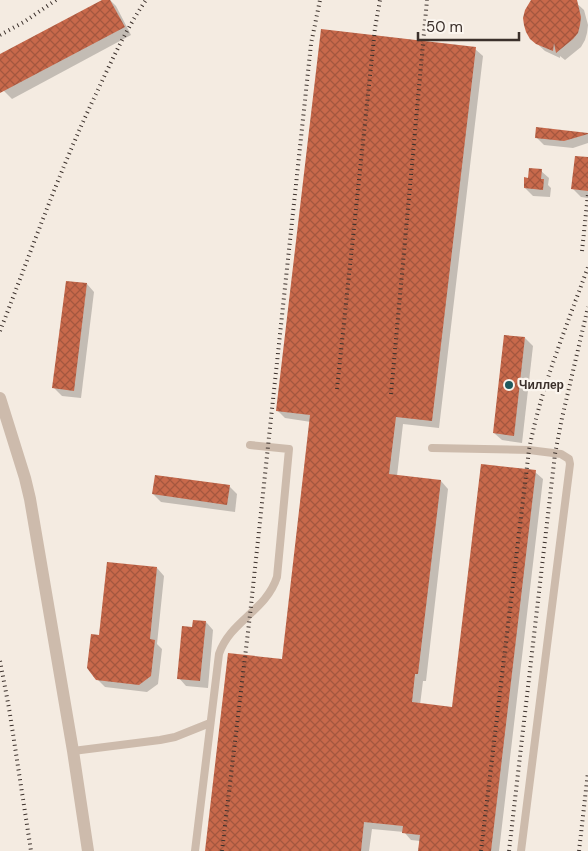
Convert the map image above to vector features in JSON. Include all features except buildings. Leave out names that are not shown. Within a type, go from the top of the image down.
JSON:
[{"type":"street","points":[[0,398],[30,499],[88,851]]},
{"type":"lane","points":[[195,851],[218,654],[229,635],[263,602],[274,586],[277,577],[289,449],[250,445]]},
{"type":"lane","points":[[432,448],[529,450],[561,454],[569,460],[570,464],[521,851]]},
{"type":"lane","points":[[73,751],[175,737],[187,734],[210,723]]},
{"type":"railway","points":[[0,35],[24,22],[56,0]]},
{"type":"railway","points":[[0,331],[83,123],[119,46],[146,0]]},
{"type":"railway","points":[[222,851],[250,615],[311,44],[320,0]]},
{"type":"railway","points":[[337,389],[375,28],[380,0]]},
{"type":"railway","points":[[391,394],[427,0]]},
{"type":"railway","points":[[582,251],[588,194]]},
{"type":"railway","points":[[481,851],[529,450],[547,380],[588,267]]},
{"type":"railway","points":[[509,851],[555,454],[588,307]]},
{"type":"railway","points":[[0,661],[31,851]]},
{"type":"railway","points":[[579,851],[588,772]]},
{"type":"place","name":"Чиллер","points":[[509,385]]}]
